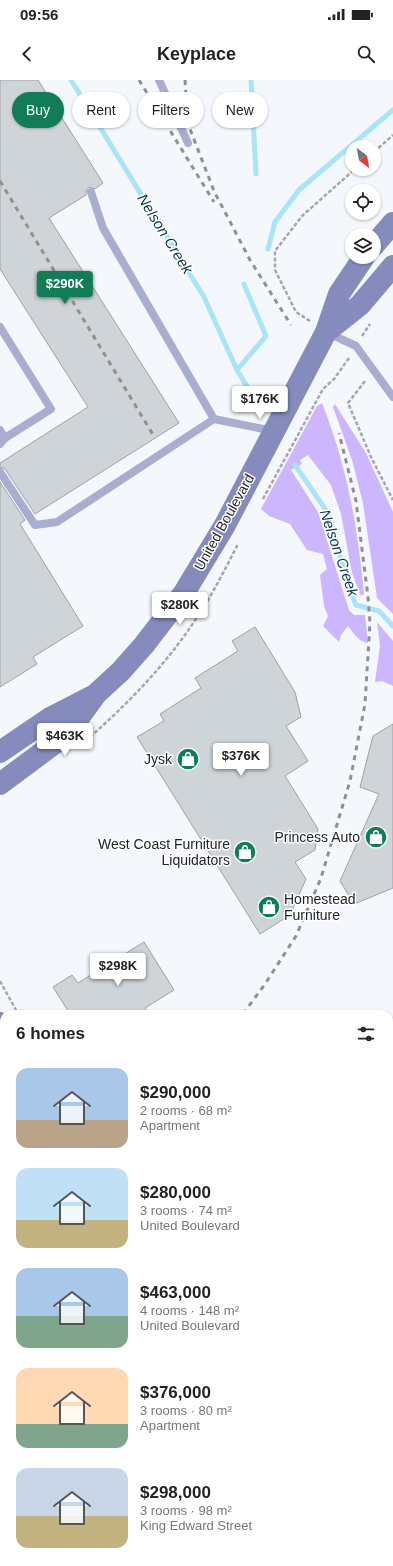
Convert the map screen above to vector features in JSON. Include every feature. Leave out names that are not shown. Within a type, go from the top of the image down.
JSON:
[{"type":"street","points":[[381,237],[393,223]]},
{"type":"street","name":"United Boulevard","points":[[0,784],[66,734],[96,694],[121,671],[144,645],[184,593],[225,525],[326,332],[339,294],[359,264]]},
{"type":"street","name":"United Boulevard","points":[[326,332],[360,305],[393,266]]},
{"type":"street","name":"United Boulevard","points":[[0,752],[50,718],[96,694]]},
{"type":"lane","points":[[159,80],[188,143]]},
{"type":"lane","points":[[91,192],[103,228],[214,419]]},
{"type":"lane","points":[[0,328],[52,409],[2,441],[0,430]]},
{"type":"lane","points":[[326,332],[356,346],[393,397]]},
{"type":"lane","points":[[0,472],[36,525],[57,522],[214,419],[274,431]]},
{"type":"path","points":[[381,146],[393,135]]},
{"type":"path","points":[[326,332],[296,312],[275,270],[275,251],[302,216],[347,176]]},
{"type":"path","points":[[262,500],[323,389],[344,366]]},
{"type":"path","points":[[373,371],[348,403],[371,457],[393,500]]},
{"type":"path","points":[[99,730],[129,701],[177,645],[202,611],[231,557]]},
{"type":"path","points":[[0,981],[16,1010]]},
{"type":"shaded area","points":[[322,403],[339,451],[350,497],[358,544],[364,594],[361,596],[352,573],[341,514],[331,485],[308,455],[300,460],[302,464],[291,470],[318,512],[349,610],[354,615],[365,615],[368,643],[359,639],[348,626],[341,635],[339,642],[323,626],[328,616],[324,606],[320,575],[327,569],[323,554],[307,550],[290,524],[269,516],[261,509],[317,406]]},
{"type":"shaded area","points":[[335,404],[366,453],[393,512],[393,614],[377,598],[363,503],[352,460],[333,407]]},
{"type":"shaded area","points":[[377,622],[393,641],[393,686],[382,681],[375,682],[380,646]]},
{"type":"building","points":[[0,80],[38,80],[46,92],[12,92],[12,128],[64,128],[64,121],[103,183],[95,189],[89,187],[86,191],[86,195],[49,218],[179,423],[35,514],[5,469],[0,467],[0,463],[88,407],[0,269]]},
{"type":"building","points":[[0,482],[25,520],[20,524],[83,626],[33,657],[37,664],[0,687]]},
{"type":"building","points":[[255,627],[295,692],[301,717],[286,726],[308,761],[285,776],[318,829],[315,850],[295,862],[306,879],[290,915],[260,934],[137,737],[164,721],[160,714],[201,688],[195,678],[238,651],[232,641]]},
{"type":"building","name":"Princess Auto","points":[[393,724],[393,888],[354,904],[340,881],[379,794],[360,787],[373,736]]},
{"type":"building","points":[[144,942],[174,990],[145,1008],[146,1010],[67,1010],[53,987],[72,975],[78,983]]},
{"type":"waterway","name":"Nelson Creek","points":[[71,80],[204,297],[237,370],[251,393]]},
{"type":"waterway","points":[[251,80],[256,174]]},
{"type":"waterway","points":[[268,249],[275,222],[299,190],[393,110]]},
{"type":"waterway","points":[[237,370],[266,336],[244,284]]},
{"type":"waterway","name":"Nelson Creek","points":[[295,465],[328,513],[348,585],[356,605],[379,611],[393,626]]},
{"type":"railway","points":[[139,80],[214,202]]},
{"type":"railway","points":[[185,80],[188,124],[214,191],[250,260],[291,325]]},
{"type":"railway","points":[[0,181],[155,438]]},
{"type":"railway","points":[[246,1010],[265,984],[296,936],[321,878],[350,781],[365,704],[370,623],[368,597],[356,501],[339,433]]},
{"type":"place","name":"Jysk","points":[[188,759]]},
{"type":"place","name":"Princess Auto","points":[[376,837]]},
{"type":"place","name":"West Coast Furniture Liquidators","points":[[245,852]]},
{"type":"place","name":"Homestead Furniture","points":[[269,907]]}]
